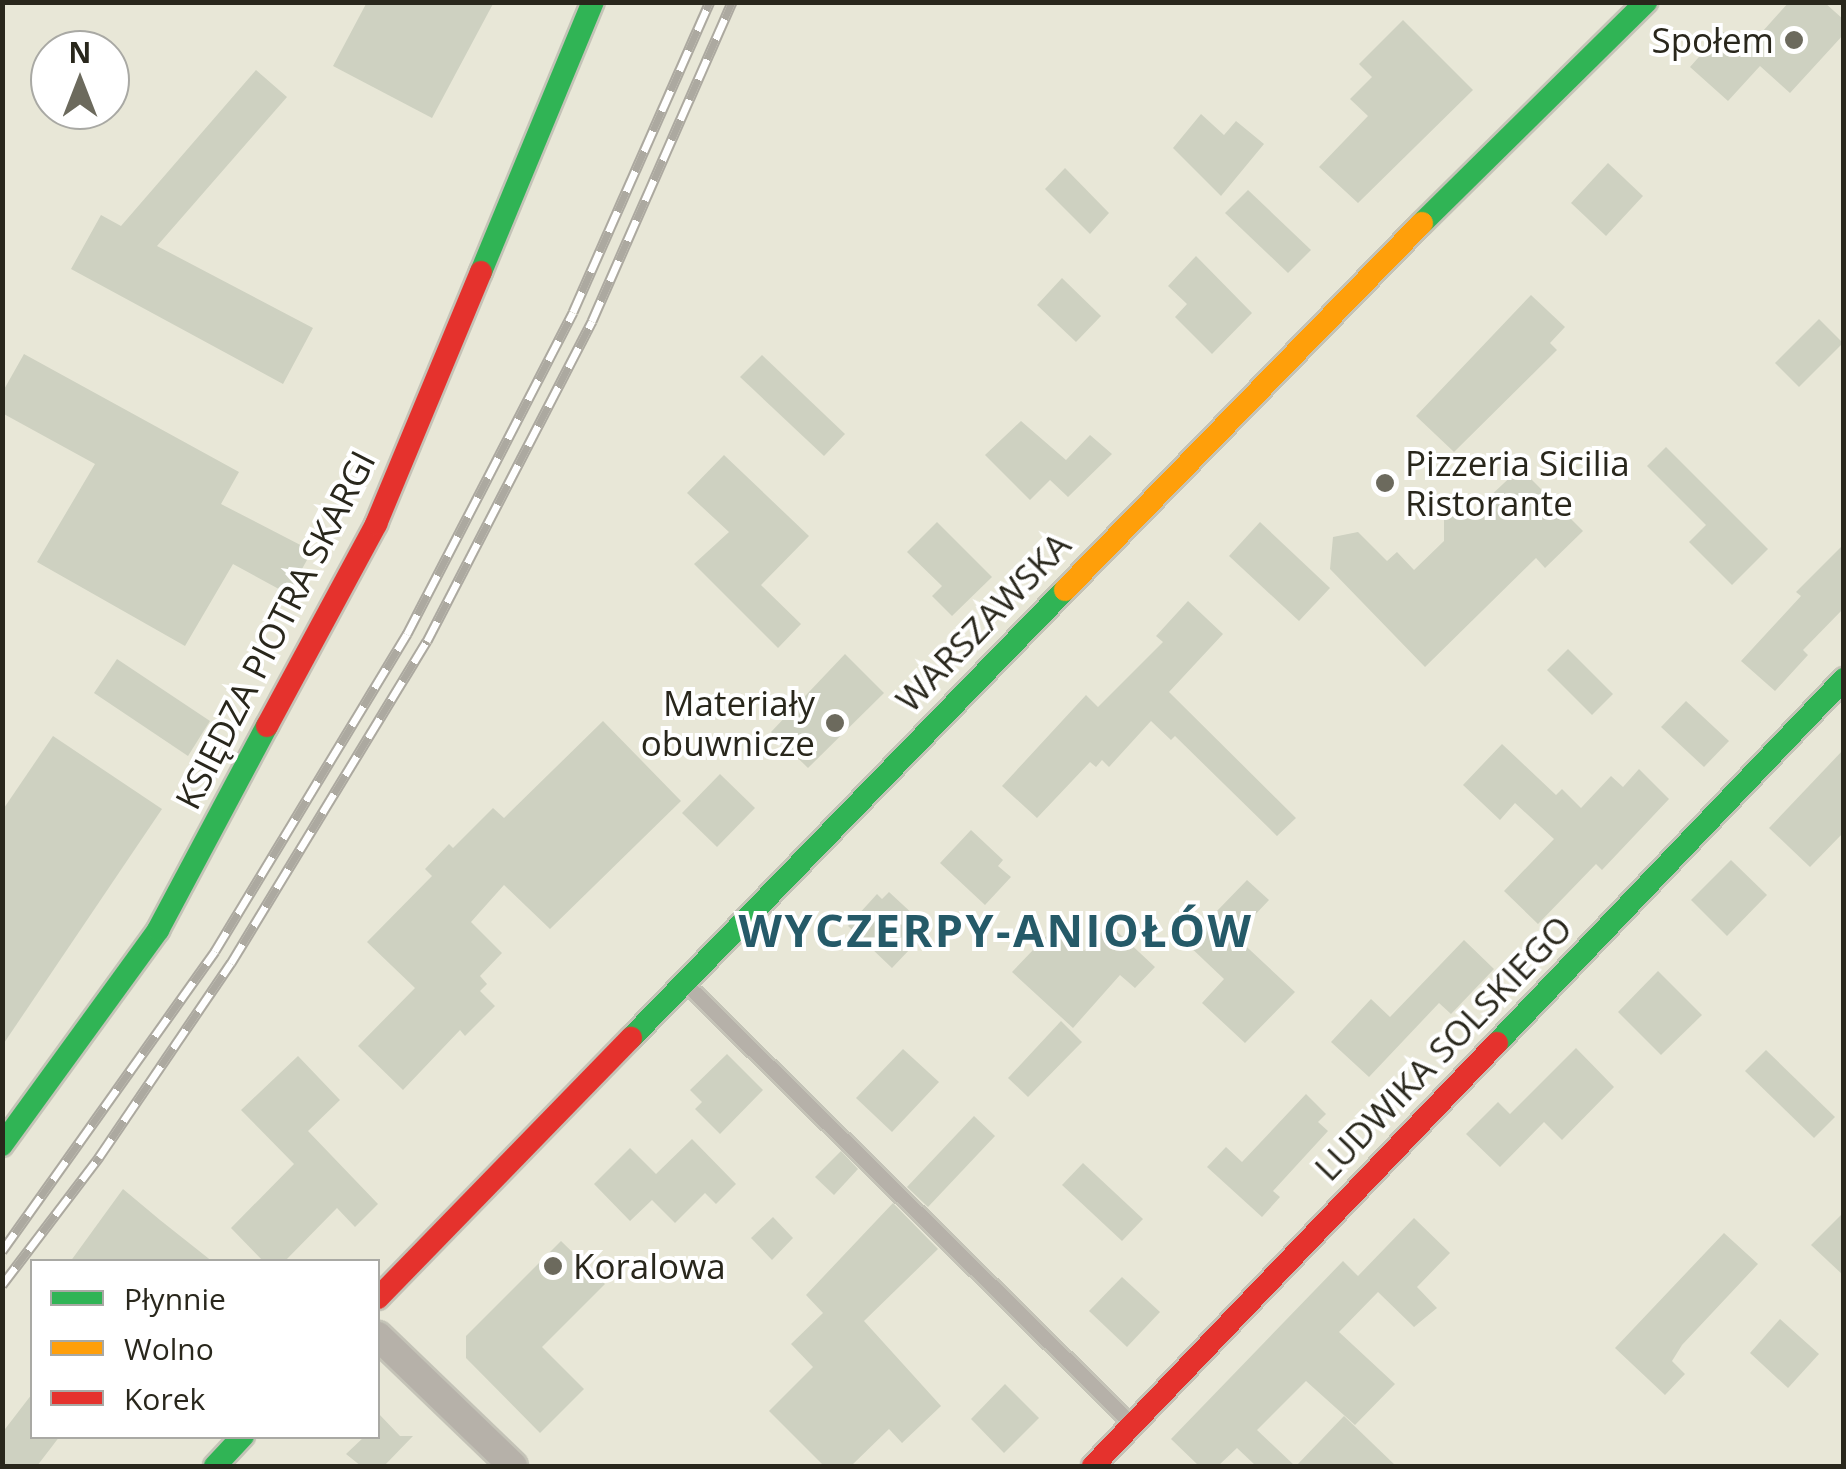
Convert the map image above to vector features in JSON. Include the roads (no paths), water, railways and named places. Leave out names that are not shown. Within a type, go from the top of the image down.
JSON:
[{"type":"street","name":"KSIĘDZA PIOTRA SKARGI","points":[[2,1145],[158,930],[376,524],[594,2]]},
{"type":"street","name":"WARSZAWSKA","points":[[380,1296],[1508,134],[1646,2]]},
{"type":"street","name":"LUDWIKA SOLSKIEGO","points":[[1093,1466],[1844,679]]},
{"type":"street","points":[[380,1338],[513,1466]]},
{"type":"street","points":[[215,1466],[240,1439]]},
{"type":"lane","points":[[683,981],[1133,1425]]},
{"type":"railway","points":[[2,1251],[215,951],[407,634],[573,312],[710,2]]},
{"type":"railway","points":[[2,1285],[99,1157],[231,963],[427,641],[592,321],[732,2]]},
{"type":"place","name":"Społem","points":[[1794,40]]},
{"type":"place","name":"Pizzeria Sicilia Ristorante","points":[[1385,483]]},
{"type":"place","name":"Materiały obuwnicze","points":[[835,723]]},
{"type":"place","name":"Koralowa","points":[[553,1266]]},
{"type":"district","name":"WYCZERPY-ANIOŁÓW","points":[[996,930]]}]
